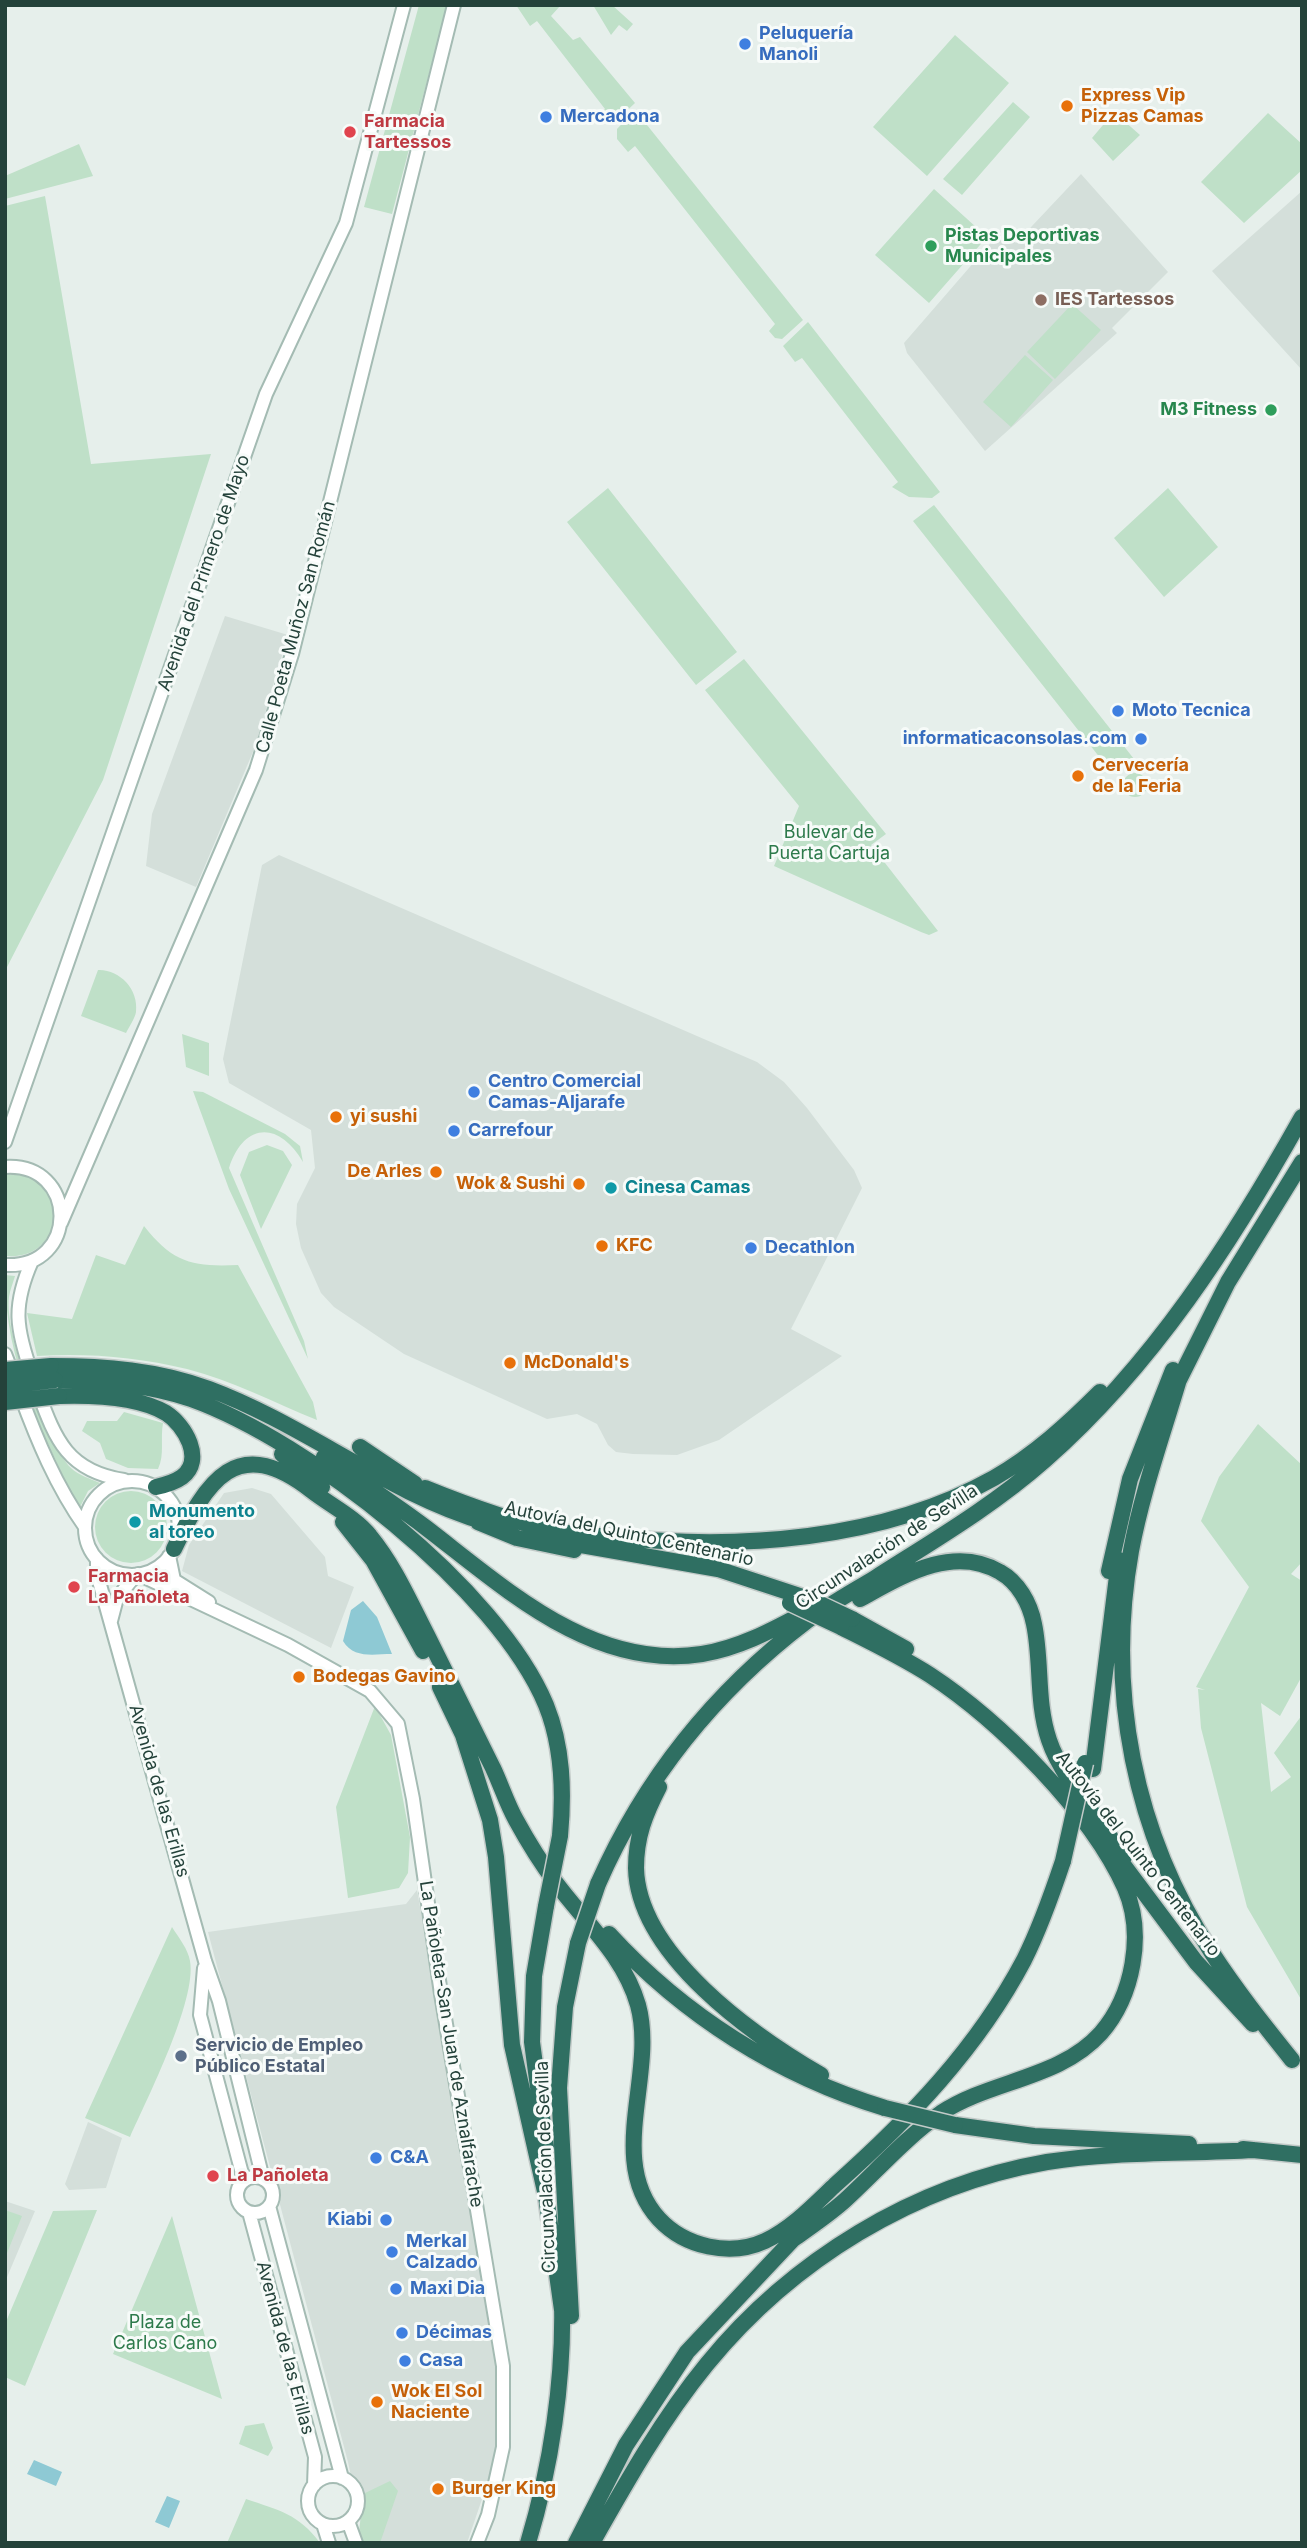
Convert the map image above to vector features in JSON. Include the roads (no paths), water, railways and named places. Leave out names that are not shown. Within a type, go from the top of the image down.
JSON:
[{"type":"highway","name":"Circunvalación de Sevilla","points":[[537,2543],[560,2446],[568,2378],[571,2303],[559,2088],[565,2007],[578,1943],[598,1884],[637,1804],[689,1733],[752,1667],[808,1620],[989,1504],[1086,1422],[1135,1370],[1174,1318],[1231,1236],[1302,1117]]},
{"type":"highway","points":[[1089,1766],[1104,1594],[1130,1479],[1155,1411],[1185,1346],[1302,1162]]},
{"type":"highway","points":[[576,2543],[626,2445],[687,2352],[792,2240],[931,2106],[972,2057],[1017,1989],[1039,1948],[1067,1863],[1089,1766],[1121,1549],[1144,1467],[1180,1377],[1228,1282]]},
{"type":"highway","points":[[425,1488],[477,1509],[557,1531],[653,1542],[749,1541],[861,1527],[963,1494],[1023,1460],[1079,1413],[1174,1318]]},
{"type":"highway","name":"Autovía del Quinto Centenario","points":[[5,1370],[56,1382],[148,1396],[228,1423],[280,1452],[327,1491],[368,1533]]},
{"type":"highway","name":"Autovía del Quinto Centenario","points":[[5,1393],[127,1370],[211,1390],[385,1480],[466,1517],[567,1542],[718,1569],[847,1623],[951,1679],[1011,1730],[1073,1798],[1196,1962],[1234,2006],[1297,2064]]},
{"type":"highway","points":[[1180,1377],[1131,1551],[1125,1593],[1124,1711],[1142,1803],[1176,1891],[1211,1952],[1297,2064]]},
{"type":"highway","points":[[5,1386],[94,1380],[152,1388],[232,1416],[321,1468],[445,1571],[475,1599],[506,1636],[534,1678],[547,1707],[559,1753],[563,1799],[560,1836],[534,1976],[532,2042],[554,2203],[562,2310],[554,2426],[528,2543]]},
{"type":"highway","points":[[5,1402],[56,1382],[166,1413],[179,1424],[191,1449],[189,1468],[183,1477],[156,1487]]},
{"type":"highway","points":[[211,1390],[223,1401],[280,1430],[386,1498],[533,1608],[579,1635],[618,1650],[673,1656],[703,1654],[745,1642],[899,1563]]},
{"type":"highway","points":[[360,1447],[425,1488],[495,1520],[567,1542]]},
{"type":"highway","points":[[172,1553],[192,1510],[226,1471],[250,1462],[267,1465],[305,1485],[368,1533],[406,1593],[514,1816],[535,1852],[610,1950],[637,2004],[644,2056],[633,2146],[636,2171],[643,2196],[654,2213],[675,2233],[699,2245],[714,2248],[743,2247],[775,2235],[902,2124],[966,2051],[993,2010],[1023,1961],[1067,1863]]},
{"type":"highway","points":[[326,1502],[373,1560],[407,1621],[463,1735],[480,1782],[496,1857],[512,2045],[546,2196],[562,2310]]},
{"type":"highway","points":[[466,1517],[517,1538],[720,1579],[795,1599]]},
{"type":"highway","points":[[783,1642],[886,1584],[941,1563],[970,1561],[991,1567],[1010,1578],[1026,1600],[1034,1624],[1042,1709],[1054,1753],[1155,1906]]},
{"type":"highway","points":[[792,2240],[841,2204],[938,2115],[975,2094],[1057,2066],[1086,2047],[1101,2033],[1123,1996],[1129,1980],[1135,1941],[1126,1890],[1103,1850],[1064,1798],[1012,1741],[930,1676],[847,1623]]},
{"type":"highway","points":[[689,1733],[647,1810],[637,1842],[639,1888],[653,1923],[679,1960],[742,2023],[797,2061],[883,2107]]},
{"type":"highway","points":[[495,1772],[560,1873],[608,1933],[649,1974],[713,2025],[763,2057],[816,2083],[883,2107],[955,2125],[1116,2147],[1254,2150],[1302,2155]]},
{"type":"highway","points":[[592,2543],[650,2444],[707,2365],[765,2303],[810,2266],[875,2223],[960,2185],[1027,2166],[1116,2147]]},
{"type":"main road","name":"Avenida del Primero de Mayo","points":[[5,1142],[267,394],[346,223],[404,5]]},
{"type":"main road","name":"Calle Poeta Muñoz San Román","points":[[32,1261],[51,1246],[256,770],[292,654],[454,5]]},
{"type":"main road","points":[[5,1167],[30,1170],[49,1183],[58,1197],[61,1223]]},
{"type":"main road","points":[[5,1265],[32,1261],[17,1304],[22,1345],[45,1409],[62,1443],[78,1464],[100,1476],[156,1487],[175,1508],[179,1521],[172,1553],[171,1574],[179,1585],[248,1626]]},
{"type":"main road","points":[[5,1354],[36,1437],[67,1502],[85,1527],[88,1543],[97,1559],[114,1571],[137,1574],[248,1626]]},
{"type":"main road","points":[[85,1527],[94,1500],[103,1490],[127,1480]]},
{"type":"main road","points":[[111,1621],[117,1598],[137,1574],[155,1569],[172,1553]]},
{"type":"main road","name":"Avenida de las Erillas","points":[[97,1559],[97,1574],[205,1961],[219,2001],[263,2179]]},
{"type":"main road","name":"La Pañoleta-San Juan de Aznalfarache","points":[[248,1626],[370,1691],[398,1724],[413,1799],[441,1994],[503,2366],[503,2447],[488,2515],[477,2543]]},
{"type":"main road","name":"Avenida de las Erillas","points":[[205,1961],[200,2015],[244,2181]]},
{"type":"main road","points":[[253,2177],[263,2179],[272,2194],[269,2206],[260,2212],[249,2212],[241,2206],[237,2196],[244,2181],[253,2177]]},
{"type":"main road","name":"Avenida de las Erillas","points":[[269,2206],[342,2478]]},
{"type":"main road","name":"Avenida de las Erillas","points":[[249,2212],[315,2457],[314,2485]]},
{"type":"main road","points":[[327,2477],[342,2478],[353,2485],[358,2508],[348,2521],[336,2526],[323,2524],[313,2516],[308,2506],[314,2485],[327,2477]]},
{"type":"main road","points":[[348,2521],[356,2543]]},
{"type":"main road","points":[[323,2524],[329,2543]]},
{"type":"water","points":[[363,1601],[377,1617],[392,1654],[358,1653],[347,1647],[343,1641],[351,1610]]},
{"type":"water","points":[[34,2460],[62,2472],[56,2486],[27,2474]]},
{"type":"water","points":[[167,2496],[180,2501],[169,2528],[155,2522]]},
{"type":"place","name":"Peluquería Manoli","points":[[745,44]]},
{"type":"place","name":"Express Vip Pizzas Camas","points":[[1067,106]]},
{"type":"place","name":"Mercadona","points":[[546,117]]},
{"type":"place","name":"Farmacia Tartessos","points":[[350,132]]},
{"type":"place","name":"Pistas Deportivas Municipales","points":[[931,246]]},
{"type":"place","name":"IES Tartessos","points":[[1041,300]]},
{"type":"place","name":"M3 Fitness","points":[[1271,410]]},
{"type":"place","name":"Moto Tecnica","points":[[1118,711]]},
{"type":"place","name":"informaticaconsolas.com","points":[[1141,739]]},
{"type":"place","name":"Cervecería de la Feria","points":[[1078,776]]},
{"type":"place","name":"Centro Comercial Camas-Aljarafe","points":[[474,1092]]},
{"type":"place","name":"yi sushi","points":[[336,1117]]},
{"type":"place","name":"Carrefour","points":[[454,1131]]},
{"type":"place","name":"De Arles","points":[[436,1172]]},
{"type":"place","name":"Wok & Sushi","points":[[579,1184]]},
{"type":"place","name":"Cinesa Camas","points":[[611,1188]]},
{"type":"place","name":"KFC","points":[[602,1246]]},
{"type":"place","name":"Decathlon","points":[[751,1248]]},
{"type":"place","name":"McDonald's","points":[[510,1363]]},
{"type":"place","name":"Monumento al toreo","points":[[135,1522]]},
{"type":"place","name":"Farmacia La Pañoleta","points":[[74,1587]]},
{"type":"place","name":"Bodegas Gavino","points":[[299,1677]]},
{"type":"place","name":"Servicio de Empleo Público Estatal","points":[[181,2056]]},
{"type":"place","name":"C&A","points":[[376,2158]]},
{"type":"place","name":"La Pañoleta","points":[[213,2176]]},
{"type":"place","name":"Kiabi","points":[[386,2220]]},
{"type":"place","name":"Merkal Calzado","points":[[392,2252]]},
{"type":"place","name":"Maxi Dia","points":[[396,2289]]},
{"type":"place","name":"Décimas","points":[[402,2333]]},
{"type":"place","name":"Casa","points":[[405,2361]]},
{"type":"place","name":"Wok El Sol Naciente","points":[[377,2402]]},
{"type":"place","name":"Burger King","points":[[438,2489]]},
{"type":"park label","name":"Bulevar de Puerta Cartuja","points":[[829,843]]},
{"type":"park label","name":"Plaza de Carlos Cano","points":[[165,2333]]}]
